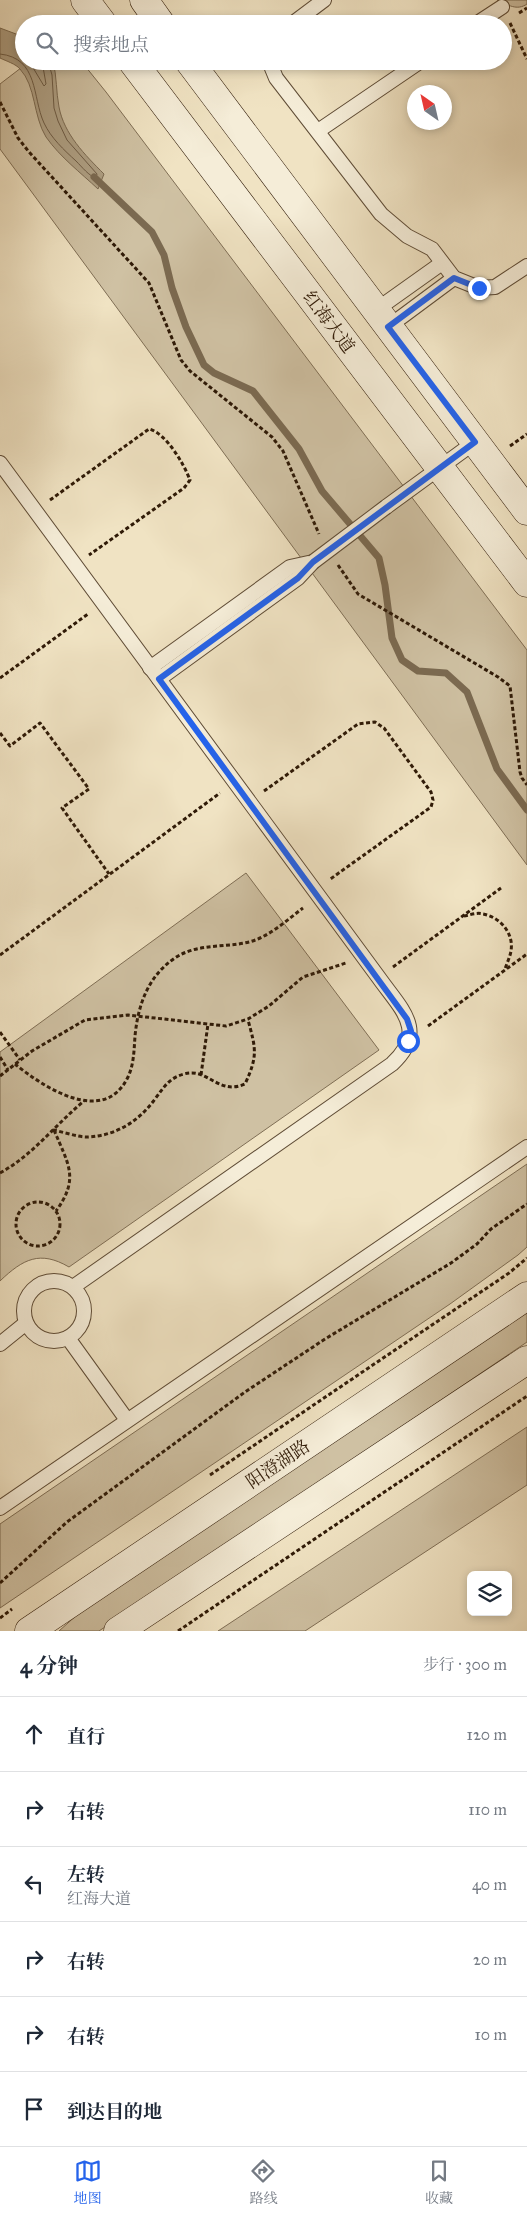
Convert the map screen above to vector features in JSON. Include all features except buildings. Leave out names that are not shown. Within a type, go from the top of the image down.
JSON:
[{"type":"main road","points":[[85,0],[96,15]]},
{"type":"main road","points":[[144,0],[155,15]]},
{"type":"main road","name":"红海大道","points":[[139,70],[527,583]]},
{"type":"main road","points":[[197,70],[527,511]]},
{"type":"main road","name":"阳澄湖路","points":[[29,1631],[527,1296]]},
{"type":"main road","points":[[118,1631],[527,1360]]},
{"type":"lane","points":[[304,15],[324,0]]},
{"type":"lane","points":[[489,15],[502,6]]},
{"type":"lane","points":[[273,70],[276,78],[381,214],[407,236],[432,249],[454,278],[479,288],[495,287],[527,266]]},
{"type":"lane","points":[[318,132],[408,70]]},
{"type":"lane","points":[[382,319],[442,263]]},
{"type":"lane","points":[[382,319],[454,278]]},
{"type":"lane","points":[[155,674],[290,567],[313,562],[475,442]]},
{"type":"lane","points":[[0,463],[364,957],[407,1019],[411,1031],[402,1055],[392,1064],[73,1287]]},
{"type":"lane","points":[[0,1508],[527,1147]]},
{"type":"lane","points":[[54,1280],[64,1282],[80,1294],[84,1304],[82,1324],[68,1338],[49,1341],[39,1338],[26,1323],[24,1303],[36,1287],[44,1282],[54,1280]]},
{"type":"lane","points":[[0,1344],[26,1323]]},
{"type":"lane","points":[[68,1338],[127,1420]]},
{"type":"path","points":[[502,6],[506,15]]},
{"type":"path","points":[[512,27],[527,59]]},
{"type":"path","points":[[0,102],[18,138],[28,152],[149,283],[181,360],[190,371],[272,437],[283,450],[322,540]]},
{"type":"path","points":[[35,511],[149,428],[157,430],[165,439],[186,469],[190,480],[184,488],[75,565]]},
{"type":"path","points":[[334,561],[358,594],[510,686],[522,778],[527,785]]},
{"type":"path","points":[[0,678],[103,603]]},
{"type":"path","points":[[15,1064],[35,1081],[55,1092],[84,1101],[105,1099],[118,1090],[128,1078],[134,1058],[138,1016],[142,1000],[149,985],[176,957],[205,947],[250,942],[261,937],[430,807],[433,800],[430,792],[384,728],[374,722],[358,724],[249,801]]},
{"type":"path","points":[[0,732],[10,746],[40,723],[89,789],[62,808],[109,874]]},
{"type":"path","points":[[522,778],[527,778]]},
{"type":"path","points":[[0,955],[234,782]]},
{"type":"path","points":[[379,978],[501,888]]},
{"type":"path","points":[[463,916],[481,913],[495,917],[504,927],[512,939],[511,951],[504,971]]},
{"type":"path","points":[[408,1041],[527,954]]},
{"type":"path","points":[[0,1076],[32,1051],[85,1020],[128,1015],[226,1026],[248,1019],[269,1006],[303,977],[364,957]]},
{"type":"path","points":[[53,1130],[86,1137],[126,1127],[139,1117],[171,1078],[186,1073],[201,1075],[225,1088],[235,1088],[244,1084],[255,1056],[255,1045],[248,1019]]},
{"type":"path","points":[[201,1075],[208,1024]]},
{"type":"path","points":[[0,1032],[20,1060]]},
{"type":"path","points":[[0,1057],[8,1070]]},
{"type":"path","points":[[0,1174],[38,1146],[84,1101]]},
{"type":"path","points":[[53,1130],[67,1160],[71,1178],[67,1196],[56,1211]]},
{"type":"path","points":[[37,1202],[50,1206],[56,1211],[60,1225],[59,1232],[49,1244],[34,1246],[21,1240],[16,1226],[19,1213],[24,1207],[37,1202]]},
{"type":"path","points":[[0,1584],[67,1522],[245,1392],[325,1339],[451,1263],[478,1244],[491,1228],[527,1204]]},
{"type":"path","points":[[205,1479],[509,1273],[527,1258]]},
{"type":"path","points":[[178,1631],[527,1396]]},
{"type":"path","points":[[0,1618],[16,1606]]},
{"type":"shaded area","points":[[497,0],[527,0],[527,4],[516,7]]},
{"type":"shaded area","points":[[18,70],[88,70],[527,650],[527,865],[0,149],[0,84]]},
{"type":"shaded area","points":[[246,873],[379,1050],[69,1267],[49,1259],[32,1259],[16,1267],[0,1281],[0,1052]]},
{"type":"shaded area","points":[[527,1164],[527,1247],[518,1255],[450,1304],[0,1608],[0,1524]]},
{"type":"shaded area","points":[[527,1308],[527,1342],[99,1631],[59,1631],[97,1597]]},
{"type":"shaded area","points":[[527,1427],[527,1485],[305,1631],[218,1631]]},
{"type":"water","points":[[0,28],[15,34],[15,66],[0,58]]},
{"type":"water","points":[[21,70],[54,70],[59,107],[65,126],[76,144],[104,174],[98,189],[64,158],[46,137],[25,76]]},
{"type":"waterway","points":[[94,177],[152,232],[164,255],[172,288],[186,327],[204,365],[214,373],[253,391],[299,449],[322,491],[379,558],[385,585],[392,638],[402,660],[418,671],[446,673],[467,692],[497,769],[527,810]]},
{"type":"route","points":[[408,1041],[411,1031],[407,1019],[364,957],[159,679],[298,578],[313,562],[475,442],[388,327],[454,278],[479,288]]}]
